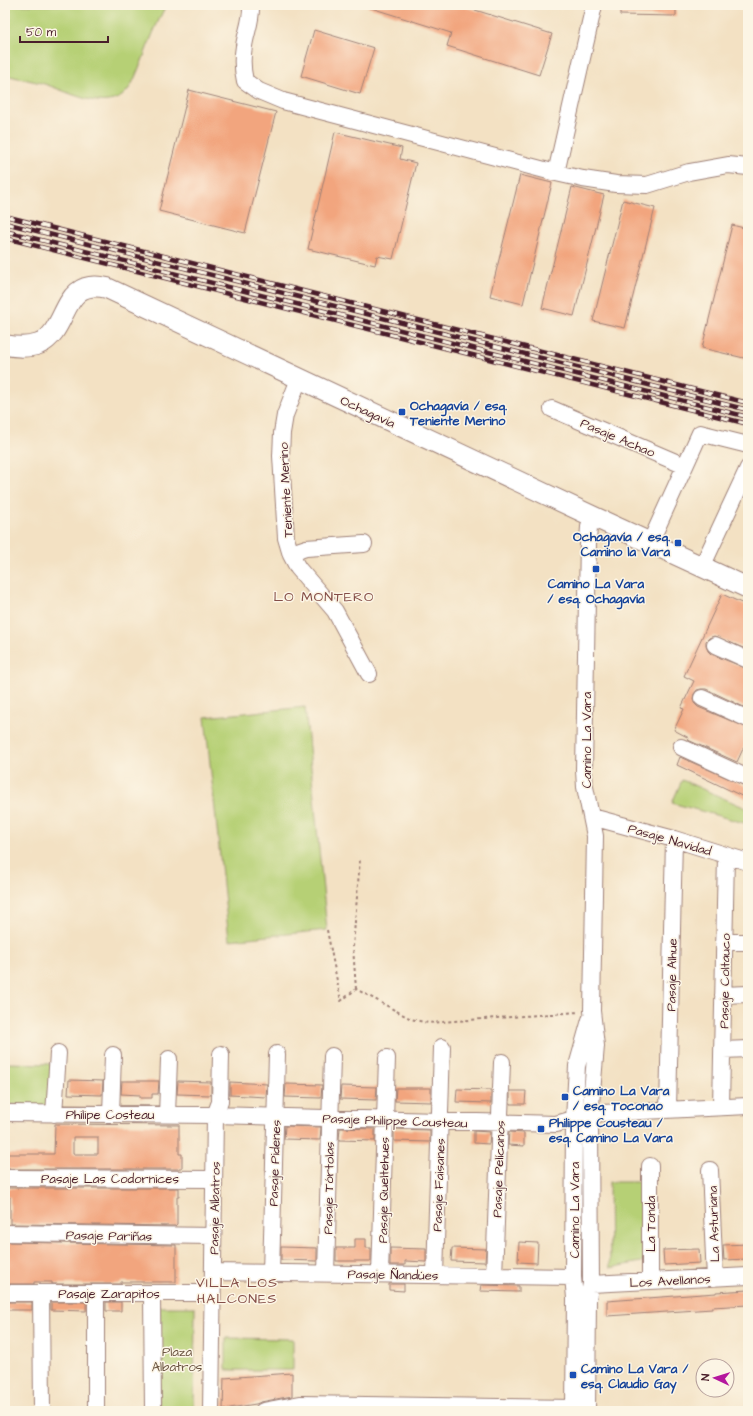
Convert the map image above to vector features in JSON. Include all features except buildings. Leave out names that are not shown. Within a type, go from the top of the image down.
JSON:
[{"type":"main road","name":"Ochagavía","points":[[5,345],[24,347],[44,341],[53,332],[75,294],[84,288],[101,286],[748,588]]},
{"type":"street","points":[[251,5],[250,25],[244,45],[242,67],[245,81],[259,91],[283,101],[556,173],[616,184],[646,185],[689,172],[728,166],[748,160]]},
{"type":"street","points":[[556,173],[594,5]]},
{"type":"street","points":[[728,166],[748,167]]},
{"type":"street","name":"Teniente Merino","points":[[299,378],[285,415],[282,433],[281,456],[286,538],[291,555],[298,568],[335,611],[370,674]]},
{"type":"street","name":"Pasaje Achao","points":[[552,409],[685,466]]},
{"type":"street","points":[[650,542],[700,433],[748,445]]},
{"type":"street","points":[[702,567],[748,468]]},
{"type":"street","name":"Camino La Vara","points":[[578,1410],[591,1278],[590,1116],[596,1046],[592,1011],[595,836],[586,795],[584,770],[588,541],[589,527],[592,516]]},
{"type":"street","name":"Teniente Merino","points":[[291,555],[306,548],[364,544]]},
{"type":"street","points":[[715,645],[748,660]]},
{"type":"street","points":[[702,698],[748,719]]},
{"type":"street","points":[[681,748],[746,773]]},
{"type":"street","name":"Pasaje Navidad","points":[[592,817],[674,839],[748,862]]},
{"type":"street","name":"Pasaje Alhue","points":[[668,1110],[674,839]]},
{"type":"street","name":"Pasaje Coltauco","points":[[722,1107],[726,855]]},
{"type":"street","points":[[724,942],[748,942]]},
{"type":"street","points":[[723,995],[748,994]]},
{"type":"street","name":"Camino La Vara","points":[[578,1410],[573,1275],[574,1119],[578,1066],[592,1011]]},
{"type":"street","name":"Pasaje Faisanes","points":[[435,1275],[442,1047]]},
{"type":"street","points":[[723,1050],[748,1049]]},
{"type":"street","points":[[54,1114],[58,1053]]},
{"type":"street","name":"Pasaje Albatros","points":[[211,1411],[215,1115],[220,1102],[221,1054]]},
{"type":"street","name":"Pasaje Pidenes","points":[[271,1273],[277,1054]]},
{"type":"street","points":[[111,1114],[113,1055]]},
{"type":"street","name":"Pasaje Tórtolas","points":[[326,1274],[332,1056]]},
{"type":"street","points":[[167,1114],[168,1058]]},
{"type":"street","name":"Pasaje Queltehues","points":[[380,1274],[387,1058]]},
{"type":"street","name":"Pasaje Pelícanos","points":[[494,1276],[502,1062]]},
{"type":"street","name":"Pasaje Philippe Cousteau","points":[[215,1115],[556,1124],[602,1114],[748,1106]]},
{"type":"street","name":"Philipe Costeau","points":[[5,1113],[215,1115]]},
{"type":"street","name":"La Tonda","points":[[650,1166],[650,1281]]},
{"type":"street","name":"La Asturiana","points":[[710,1170],[715,1278]]},
{"type":"street","name":"Pasaje Las Codornices","points":[[5,1178],[214,1179]]},
{"type":"street","name":"Pasaje Pariñas","points":[[5,1234],[213,1236]]},
{"type":"street","name":"Pasaje Ñandúes","points":[[213,1272],[494,1276],[573,1275]]},
{"type":"street","name":"Los Avellanos","points":[[573,1275],[591,1278],[650,1281],[748,1276]]},
{"type":"street","name":"Pasaje Zarapitos","points":[[5,1293],[212,1293]]},
{"type":"street","points":[[41,1293],[42,1411]]},
{"type":"street","points":[[96,1293],[96,1411]]},
{"type":"street","points":[[152,1293],[153,1411]]},
{"type":"street","points":[[263,1411],[300,1408],[578,1410]]},
{"type":"path","points":[[356,989],[353,947],[360,859]]},
{"type":"path","points":[[327,930],[341,1001],[356,989]]},
{"type":"path","points":[[356,989],[411,1019],[428,1023],[592,1011]]},
{"type":"green space","points":[[5,5],[166,5],[132,84],[127,91],[119,98],[108,101],[97,101],[85,99],[41,83],[5,75]]},
{"type":"green space","points":[[305,707],[327,930],[229,940],[205,717]]},
{"type":"green space","points":[[682,780],[748,809],[748,824],[672,803]]},
{"type":"green space","points":[[5,1063],[52,1064],[50,1107],[5,1104]]},
{"type":"green space","points":[[609,1182],[644,1182],[646,1261],[610,1268]]},
{"type":"green space","name":"Plaza Albatros","points":[[159,1307],[195,1307],[194,1411],[159,1411]]},
{"type":"green space","points":[[226,1338],[293,1339],[293,1370],[226,1370]]},
{"type":"railway","points":[[5,216],[748,403]]},
{"type":"railway","points":[[5,223],[748,410]]},
{"type":"railway","points":[[5,231],[748,417]]},
{"type":"railway","points":[[5,238],[748,424]]},
{"type":"place","name":"Ochagavía / esq. Teniente Merino","points":[[402,412]]},
{"type":"place","name":"Ochagavía / esq. Camino la Vara","points":[[678,543]]},
{"type":"place","name":"Camino La Vara / esq. Ochagavía","points":[[596,569]]},
{"type":"place","name":"Camino La Vara / esq. Toconao","points":[[565,1097]]},
{"type":"place","name":"Philippe Cousteau / esq. Camino La Vara","points":[[541,1129]]},
{"type":"place","name":"Camino La Vara / esq. Claudio Gay","points":[[573,1375]]},
{"type":"district","name":"LO MONTERO","points":[[324,596]]},
{"type":"district","name":"VILLA LOS HALCONES","points":[[237,1290]]}]
